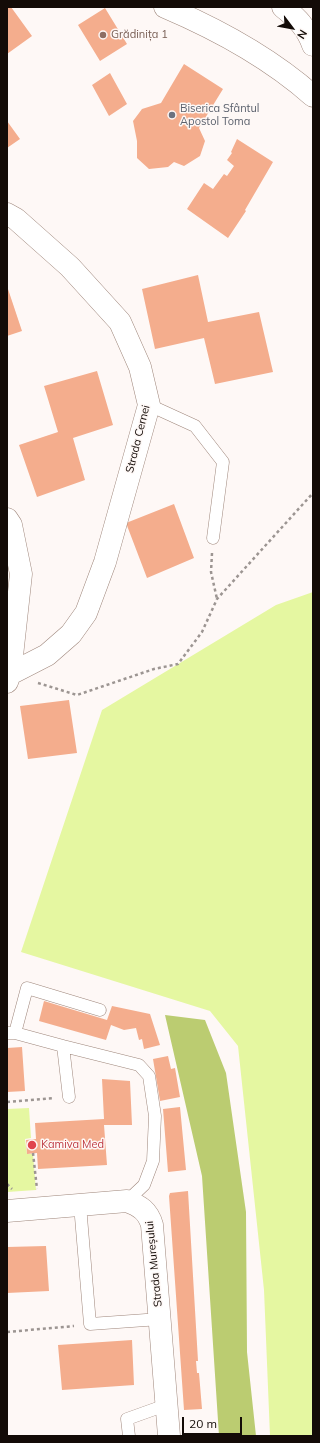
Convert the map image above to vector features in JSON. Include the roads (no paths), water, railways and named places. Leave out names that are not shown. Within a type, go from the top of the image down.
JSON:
[{"type":"street","points":[[165,7],[221,32],[250,48],[297,82],[313,96]]},
{"type":"street","points":[[283,7],[300,20],[310,35],[313,45]]},
{"type":"street","name":"Strada Cernei","points":[[7,214],[16,219],[70,266],[120,322],[140,367],[149,405],[105,562],[86,612],[71,634],[48,655],[8,678]]},
{"type":"street","points":[[7,519],[11,525],[21,574],[8,678]]},
{"type":"street","name":"Strada Mureșului","points":[[7,1211],[127,1202],[137,1205],[149,1214],[152,1225],[169,1436]]},
{"type":"lane","points":[[149,405],[195,426],[223,462],[212,538]]},
{"type":"lane","points":[[100,1010],[26,988],[11,1033],[139,1064],[149,1076],[155,1116],[154,1161],[144,1185],[127,1202]]},
{"type":"lane","points":[[63,1046],[69,1097]]},
{"type":"lane","points":[[80,1205],[90,1324],[160,1319]]},
{"type":"lane","points":[[129,1436],[127,1419],[166,1404]]},
{"type":"place","name":"Grădinița 1","points":[[103,35]]},
{"type":"place","name":"Biserica Sfântul Apostol Toma","points":[[172,115]]},
{"type":"place","name":"Kamiva Med","points":[[32,1145]]}]
